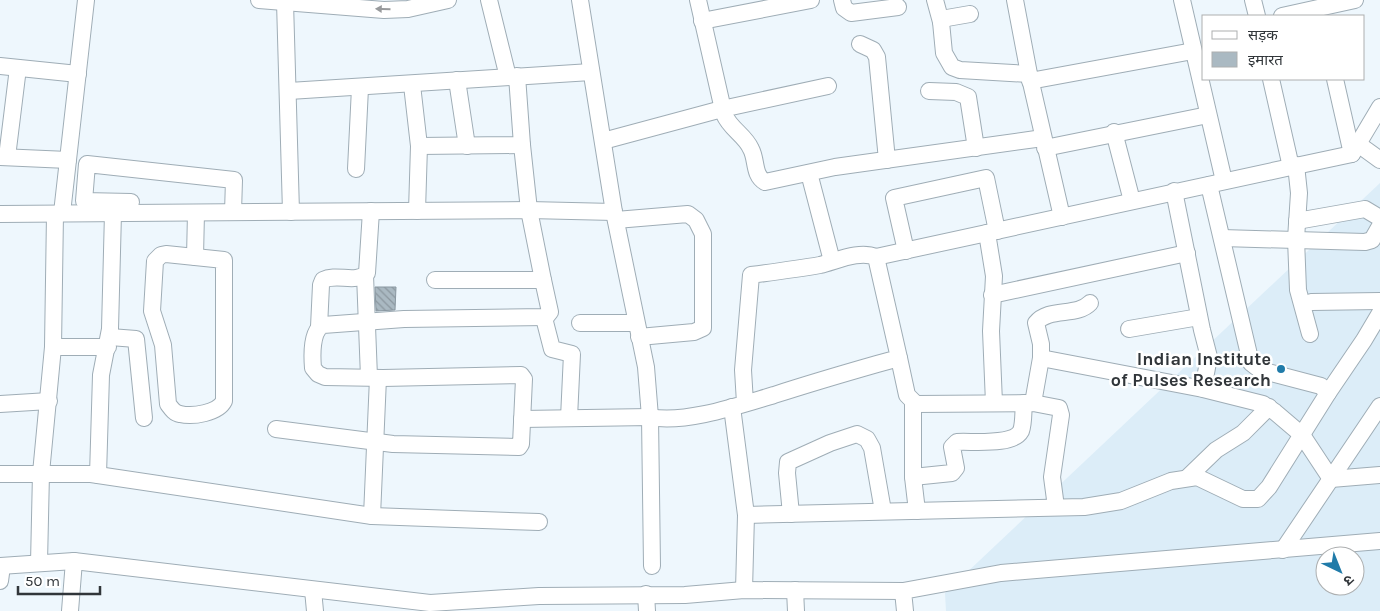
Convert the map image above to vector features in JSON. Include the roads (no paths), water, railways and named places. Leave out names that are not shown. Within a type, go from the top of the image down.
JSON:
[{"type":"street","points":[[39,564],[41,472],[53,346],[58,214],[68,160],[86,0]]},
{"type":"street","points":[[259,0],[384,10],[448,0]]},
{"type":"street","points":[[319,327],[368,322],[544,318],[550,314],[529,210],[512,77],[489,0]]},
{"type":"street","points":[[580,0],[615,216],[646,368],[650,418],[652,566]]},
{"type":"street","points":[[698,0],[722,109],[729,124],[751,149],[757,173],[761,180],[765,182],[887,160],[976,148],[1044,143],[1208,115]]},
{"type":"street","points":[[702,21],[811,0]]},
{"type":"street","points":[[842,0],[846,11],[851,13],[898,7]]},
{"type":"street","points":[[935,0],[941,22],[944,53],[952,67],[960,70],[1029,77],[1193,50]]},
{"type":"street","points":[[1015,0],[1029,77],[1062,217]]},
{"type":"street","points":[[1182,0],[1208,115],[1222,238],[1249,359],[1253,366],[1260,370],[1321,386],[1328,392]]},
{"type":"street","points":[[1253,0],[1257,15]]},
{"type":"street","points":[[1292,15],[1321,12],[1355,0]]},
{"type":"street","points":[[285,2],[291,212]]},
{"type":"street","points":[[941,22],[947,18],[970,14]]},
{"type":"street","points":[[860,44],[873,50],[877,57],[887,160]]},
{"type":"street","points":[[0,66],[78,74]]},
{"type":"street","points":[[18,68],[3,157],[68,160]]},
{"type":"street","points":[[289,91],[412,85],[457,80],[591,72]]},
{"type":"street","points":[[457,80],[467,146]]},
{"type":"street","points":[[1271,80],[1294,166],[1299,193],[1296,239],[1298,290],[1310,334]]},
{"type":"street","points":[[1336,80],[1355,149]]},
{"type":"street","points":[[412,85],[419,146],[417,211]]},
{"type":"street","points":[[603,141],[722,109],[828,86]]},
{"type":"street","points":[[356,168],[360,88]]},
{"type":"street","points":[[929,91],[966,94],[969,100],[976,148]]},
{"type":"street","points":[[1355,149],[1380,107]]},
{"type":"street","points":[[1114,132],[1132,201]]},
{"type":"street","points":[[419,146],[522,145]]},
{"type":"street","points":[[744,590],[746,515],[739,405],[744,370],[750,275],[832,262],[857,256],[870,255],[876,257],[906,251],[1294,166],[1355,149],[1380,160]]},
{"type":"street","points":[[87,164],[234,180],[233,209],[196,213],[84,201],[87,164]]},
{"type":"street","points":[[809,173],[832,262]]},
{"type":"street","points":[[906,251],[894,198],[986,178],[992,232],[994,276],[991,331],[994,403]]},
{"type":"street","points":[[1174,191],[1199,317],[1209,357],[1204,389]]},
{"type":"street","points":[[0,214],[114,213],[161,208],[291,212],[529,210],[615,216],[688,214],[696,220],[703,234],[703,328],[694,332],[637,330],[580,323]]},
{"type":"street","points":[[1297,221],[1365,209],[1380,218]]},
{"type":"street","points":[[371,211],[368,269],[365,275],[373,378],[375,442],[372,516]]},
{"type":"street","points":[[98,475],[101,375],[108,342],[114,213]]},
{"type":"street","points":[[195,257],[196,213]]},
{"type":"street","points":[[1222,238],[1371,241],[1380,226]]},
{"type":"street","points":[[992,295],[1187,253]]},
{"type":"street","points":[[161,255],[195,257],[224,260],[224,401],[221,407],[210,411],[181,415],[168,404],[164,345],[152,311],[154,266],[155,261],[161,255]]},
{"type":"street","points":[[876,257],[907,395],[913,402],[920,404],[1028,403],[1055,407],[1061,411],[1052,477],[1056,507]]},
{"type":"street","points":[[276,429],[422,446],[517,448],[521,444],[524,379],[521,375],[373,378],[325,377],[318,374],[313,368],[312,361],[315,336],[319,327],[321,285],[323,280],[329,277],[357,278],[365,275]]},
{"type":"street","points":[[435,280],[543,280]]},
{"type":"street","points":[[1311,302],[1380,301]]},
{"type":"street","points":[[913,477],[952,473],[956,468],[953,444],[957,442],[1004,441],[1014,438],[1022,428],[1040,358],[1041,344],[1035,326],[1039,319],[1048,315],[1081,308],[1090,303]]},
{"type":"street","points":[[746,515],[1084,507],[1121,501],[1171,481],[1187,478],[1204,479],[1243,499],[1258,499],[1269,487],[1380,313]]},
{"type":"street","points":[[1130,329],[1199,317]]},
{"type":"street","points":[[544,318],[552,349],[572,354],[569,418]]},
{"type":"street","points":[[53,346],[136,339],[144,418]]},
{"type":"street","points":[[522,419],[650,418],[660,420],[713,412],[899,358]]},
{"type":"street","points":[[1040,358],[1204,389],[1269,408],[1302,435],[1331,479]]},
{"type":"street","points":[[0,404],[49,401]]},
{"type":"street","points":[[913,402],[913,477],[917,511]]},
{"type":"street","points":[[1283,550],[1380,406]]},
{"type":"street","points":[[1187,478],[1216,450],[1242,433],[1269,408]]},
{"type":"street","points":[[791,514],[788,462],[830,443],[857,434],[867,439],[872,448],[883,512]]},
{"type":"street","points":[[0,474],[41,472],[98,475],[372,516],[539,522]]},
{"type":"street","points":[[1331,479],[1380,475]]},
{"type":"street","points":[[1,571],[39,564],[74,561],[313,590],[430,607],[498,605],[646,594],[685,595],[744,590],[903,591],[1000,573],[1380,541]]},
{"type":"street","points":[[70,611],[74,561]]},
{"type":"street","points":[[313,590],[314,611]]},
{"type":"street","points":[[795,590],[796,611]]},
{"type":"street","points":[[903,591],[905,611]]},
{"type":"street","points":[[646,594],[647,611]]},
{"type":"place","name":"Indian Institute of Pulses Research","points":[[1281,369]]}]
